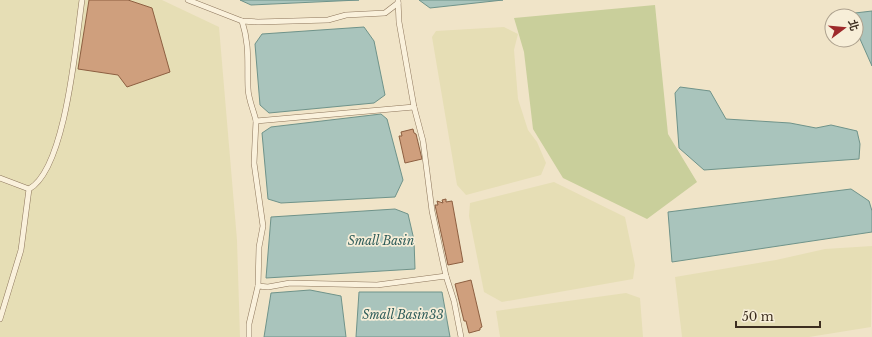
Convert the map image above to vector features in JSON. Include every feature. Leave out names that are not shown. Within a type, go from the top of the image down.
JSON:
[{"type":"lane","points":[[0,319],[21,250],[29,189],[38,182],[56,147],[68,96],[82,0]]},
{"type":"lane","points":[[188,0],[242,21],[328,20],[346,15],[385,13],[398,2]]},
{"type":"lane","points":[[398,2],[399,22],[414,107],[423,141],[432,211],[446,276],[454,301],[461,337]]},
{"type":"lane","points":[[242,21],[247,37],[249,63],[248,90],[256,122],[254,163],[263,226],[259,247],[258,286],[249,324],[249,337]]},
{"type":"lane","points":[[256,122],[312,118],[414,107]]},
{"type":"lane","points":[[0,178],[29,189]]},
{"type":"lane","points":[[258,286],[268,287],[290,283],[377,285],[446,276]]},
{"type":"shaded area","points":[[0,0],[162,0],[219,27],[237,240],[240,337],[0,337]]},
{"type":"shaded area","points":[[504,27],[518,34],[514,50],[518,99],[528,130],[537,142],[546,163],[541,175],[466,195],[457,185],[432,37],[436,31]]},
{"type":"shaded area","points":[[554,182],[625,217],[635,265],[633,279],[502,302],[484,292],[469,216],[470,203]]},
{"type":"shaded area","points":[[872,246],[871,327],[809,337],[682,337],[675,277],[776,260],[825,249]]},
{"type":"shaded area","points":[[626,293],[640,298],[643,337],[500,337],[496,311]]},
{"type":"green space","points":[[655,5],[668,134],[697,182],[647,219],[563,178],[533,129],[524,52],[514,18]]},
{"type":"water","points":[[240,0],[359,0],[251,5]]},
{"type":"water","points":[[419,0],[503,0],[430,8]]},
{"type":"water","points":[[872,11],[872,66],[864,48],[864,12]]},
{"type":"water","points":[[364,27],[374,41],[385,95],[374,103],[269,113],[260,105],[255,44],[262,34]]},
{"type":"water","points":[[680,87],[710,91],[726,119],[790,123],[816,128],[831,125],[857,131],[860,144],[859,159],[704,170],[679,148],[675,93]]},
{"type":"water","points":[[381,114],[387,119],[403,180],[395,197],[281,203],[268,199],[262,133],[271,127]]},
{"type":"water","points":[[851,189],[869,201],[872,211],[872,232],[672,262],[668,212]]},
{"type":"water","name":"Small Basin","points":[[395,209],[408,214],[414,240],[415,269],[266,278],[271,217]]},
{"type":"water","points":[[310,290],[341,296],[346,337],[264,337],[271,293]]},
{"type":"water","name":"Small Basin33","points":[[359,292],[442,292],[450,337],[356,337]]},
{"type":"building","points":[[89,0],[128,0],[152,8],[170,72],[127,87],[118,75],[78,69]]},
{"type":"building","points":[[413,129],[414,133],[416,134],[422,159],[405,163],[399,136],[402,136],[401,132]]},
{"type":"building","points":[[446,199],[446,202],[452,201],[463,262],[448,265],[435,205],[438,205],[437,201],[443,203],[442,200]]},
{"type":"building","points":[[471,280],[482,327],[480,330],[469,333],[466,321],[464,321],[455,284]]}]
